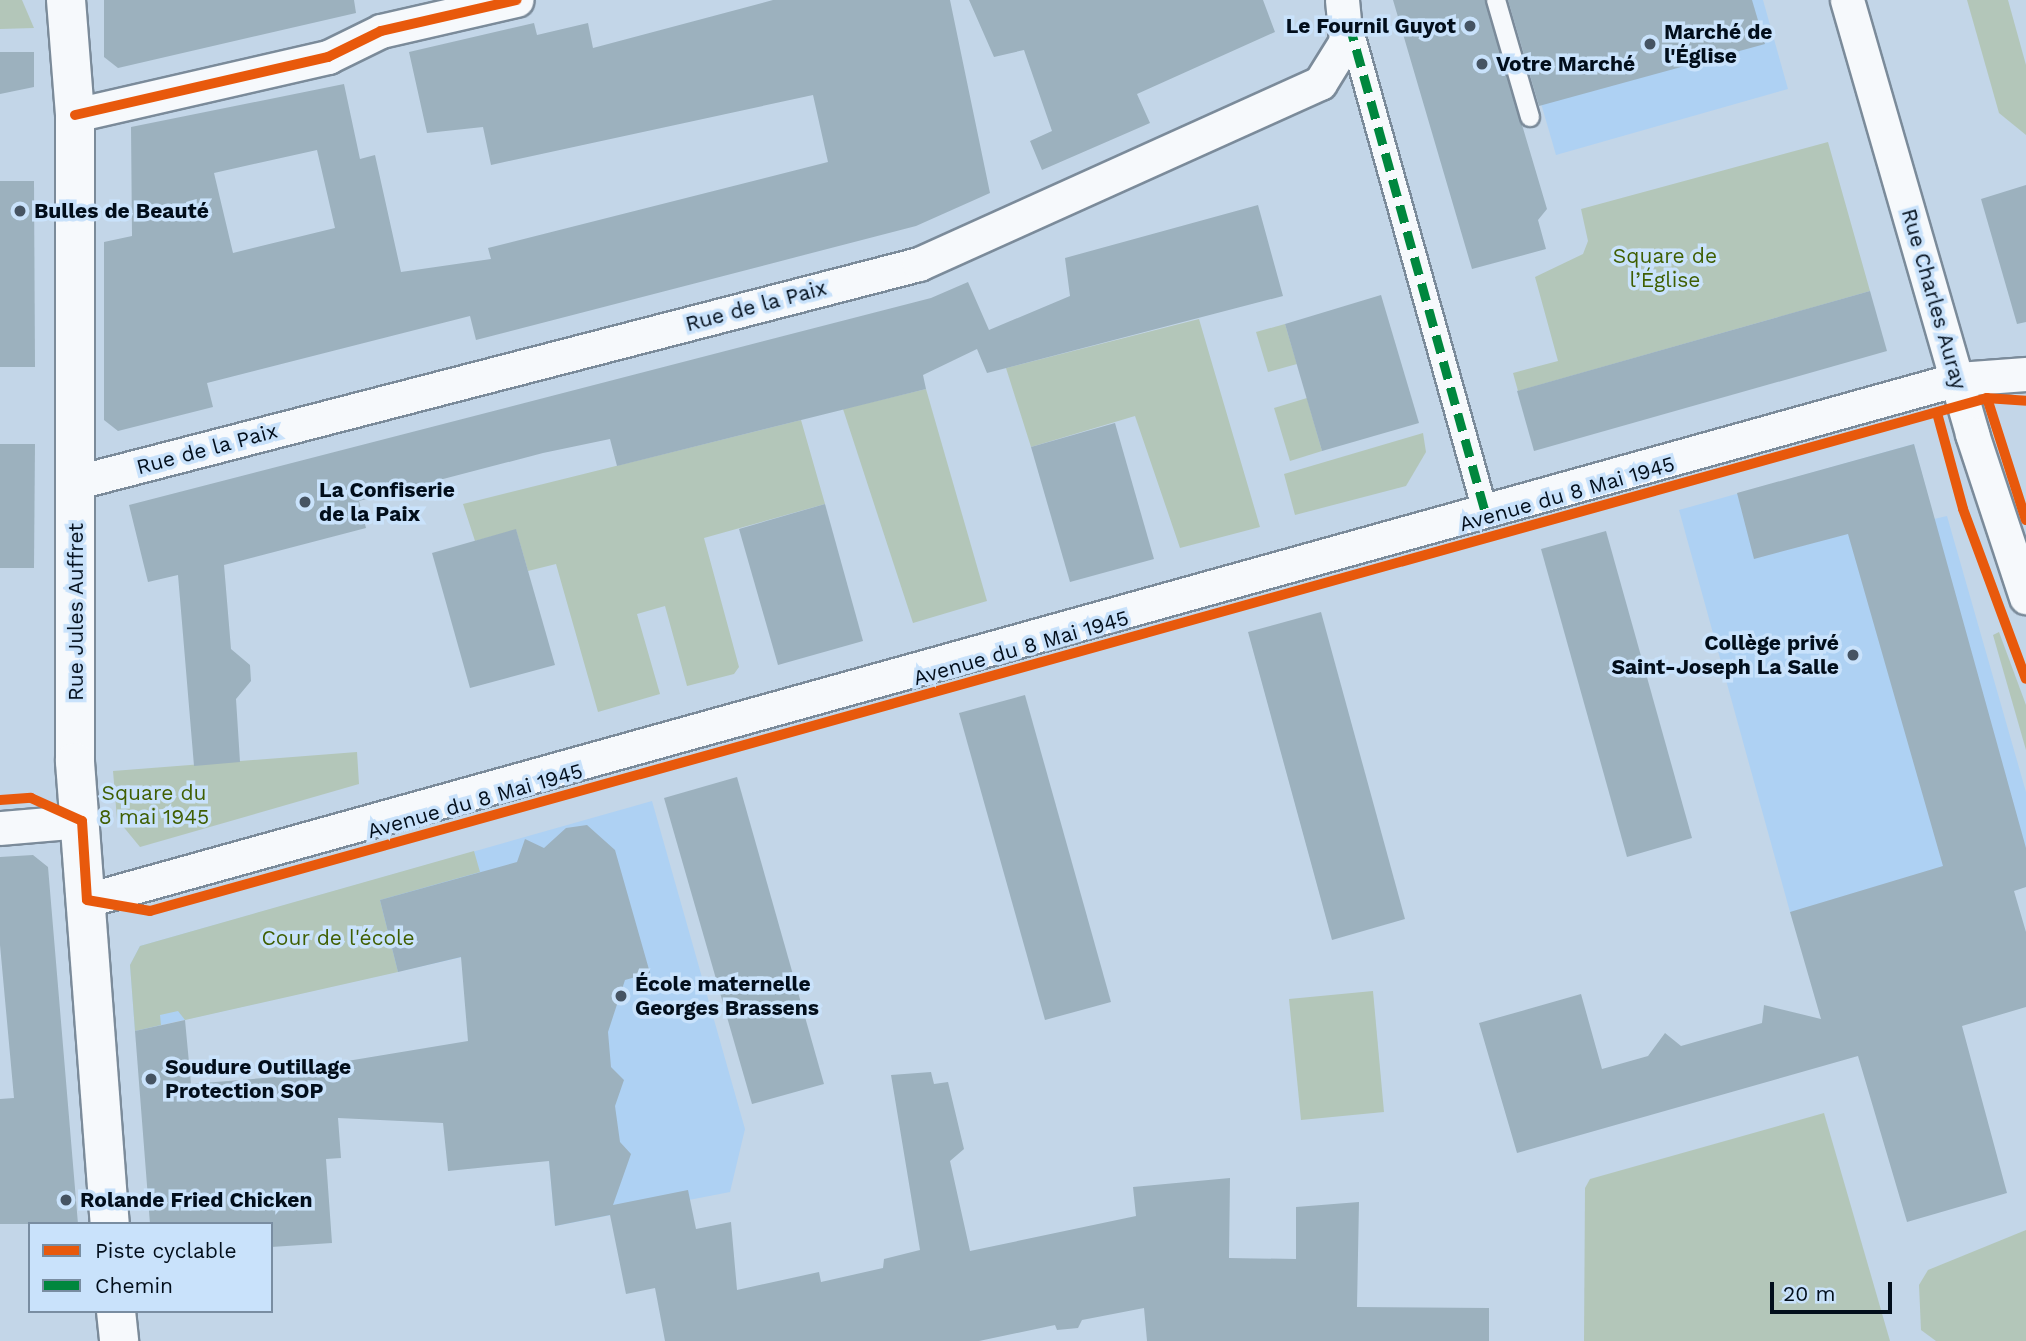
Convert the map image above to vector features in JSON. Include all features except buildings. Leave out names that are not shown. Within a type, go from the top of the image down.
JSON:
[{"type":"main road","name":"Rue Jules Auffret","points":[[66,0],[75,115],[75,762],[82,821],[110,1222]]},
{"type":"main road","points":[[116,1313],[119,1341]]},
{"type":"street","points":[[75,115],[328,57],[381,31],[516,0]]},
{"type":"street","name":"Rue Charles Auray","points":[[1847,0],[1958,379],[2026,597]]},
{"type":"street","points":[[1346,12],[1485,511]]},
{"type":"street","name":"Rue de la Paix","points":[[77,482],[919,264],[1276,108],[1332,71],[1346,12]]},
{"type":"street","name":"Avenue du 8 Mai 1945","points":[[86,900],[1958,379],[2026,374]]},
{"type":"street","points":[[0,828],[82,821]]},
{"type":"lane","points":[[1496,0],[1530,117]]},
{"type":"shaded area","name":"Marché de l'Église","points":[[1511,0],[1763,0],[1788,89],[1556,155]]},
{"type":"shaded area","name":"Collège privé Saint-Joseph La Salle","points":[[1914,444],[1934,519],[1947,516],[2026,792],[2026,887],[1840,940],[1790,912],[1679,510]]},
{"type":"shaded area","name":"École maternelle Georges Brassens","points":[[652,801],[745,1129],[730,1192],[555,1226],[529,942],[135,1031],[130,965],[140,946]]},
{"type":"green space","points":[[0,0],[22,0],[34,28],[0,29]]},
{"type":"green space","points":[[1967,0],[2008,0],[2026,65],[2026,135],[1999,113]]},
{"type":"green space","name":"Square de l’Église","points":[[1828,142],[1870,291],[1518,391],[1513,373],[1558,361],[1535,277],[1583,254],[1588,241],[1581,209]]},
{"type":"green space","points":[[1199,319],[1260,527],[1180,548],[1135,416],[1031,447],[1006,368]]},
{"type":"green space","points":[[1285,324],[1297,364],[1268,372],[1256,332]]},
{"type":"green space","points":[[926,389],[987,601],[913,623],[843,409]]},
{"type":"green space","points":[[1307,398],[1322,451],[1290,461],[1274,408]]},
{"type":"green space","points":[[801,420],[825,504],[704,538],[739,667],[734,674],[687,686],[665,606],[637,614],[660,694],[598,712],[556,564],[528,571],[516,530],[475,541],[463,504]]},
{"type":"green space","points":[[1423,433],[1426,452],[1406,486],[1295,515],[1284,474]]},
{"type":"green space","points":[[1999,632],[2026,705],[2026,750],[1993,635]]},
{"type":"green space","name":"Square du 8 mai 1945","points":[[357,752],[359,784],[140,847],[117,819],[113,771]]},
{"type":"green space","name":"Cour de l'école","points":[[474,851],[480,872],[380,900],[398,972],[185,1020],[178,1011],[160,1015],[161,1025],[135,1031],[130,965],[140,946]]},
{"type":"green space","points":[[1373,991],[1384,1112],[1301,1120],[1289,999]]},
{"type":"green space","points":[[1824,1113],[1890,1341],[1584,1341],[1585,1188],[1590,1179]]},
{"type":"green space","points":[[2026,1230],[2026,1341],[1936,1341],[1921,1330],[1919,1285],[1928,1270]]},
{"type":"marked path","points":[[1349,23],[1485,511]]},
{"type":"cycle path","points":[[75,115],[328,57],[381,31],[516,0]]},
{"type":"cycle path","points":[[1987,398],[2026,520]]},
{"type":"cycle path","points":[[0,800],[31,798],[82,821],[87,900],[150,911],[1987,398],[2026,401]]},
{"type":"cycle path","points":[[1937,413],[1963,509],[2026,679]]},
{"type":"place","name":"Le Fournil Guyot","points":[[1470,26]]},
{"type":"place","name":"Marché de l'Église","points":[[1650,44]]},
{"type":"place","name":"Votre Marché","points":[[1482,64]]},
{"type":"place","name":"Bulles de Beauté","points":[[20,211]]},
{"type":"place","name":"La Confiserie de la Paix","points":[[305,502]]},
{"type":"place","name":"Collège privé Saint-Joseph La Salle","points":[[1853,655]]},
{"type":"place","name":"École maternelle Georges Brassens","points":[[621,996]]},
{"type":"place","name":"Soudure Outillage Protection SOP","points":[[151,1079]]},
{"type":"place","name":"Rolande Fried Chicken","points":[[66,1200]]}]
